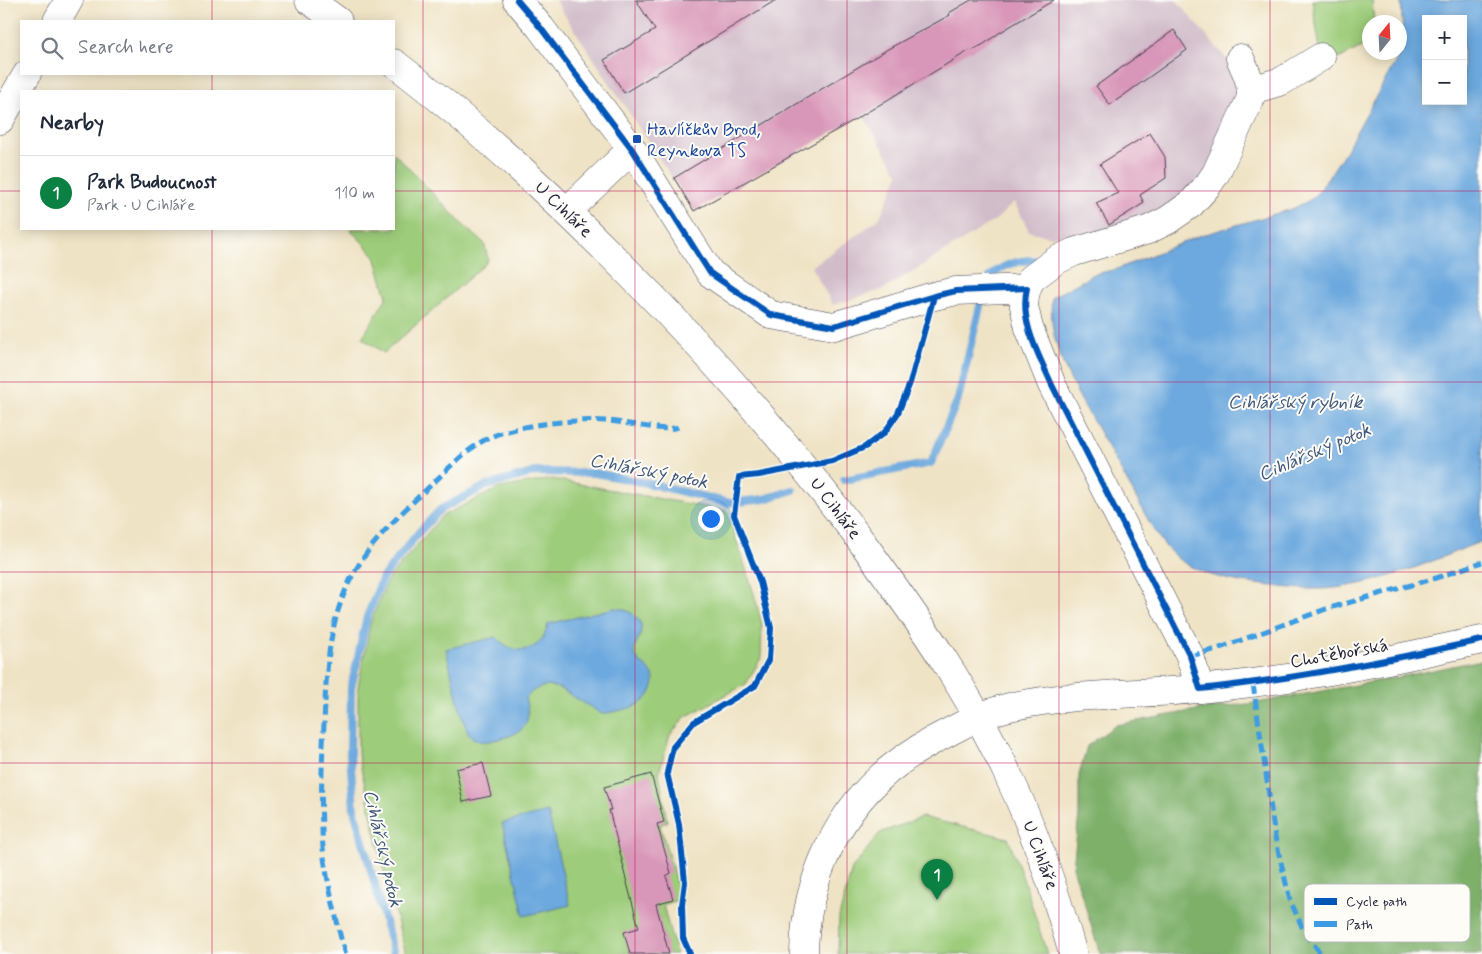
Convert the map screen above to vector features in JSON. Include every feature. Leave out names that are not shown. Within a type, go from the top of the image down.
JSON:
[{"type":"street","points":[[58,20],[69,0]]},
{"type":"street","points":[[309,0],[337,20]]},
{"type":"street","points":[[517,0],[540,27],[632,149],[710,274],[771,315],[834,326],[956,291],[1027,288]]},
{"type":"street","points":[[1252,90],[1282,81],[1321,57]]},
{"type":"street","points":[[1200,689],[1190,656],[1052,385],[1027,322],[1024,306],[1027,288],[1031,280],[1039,272],[1060,258],[1148,230],[1168,220],[1191,204],[1208,185],[1216,173],[1250,100],[1252,90],[1240,58]]},
{"type":"street","name":"U Cihláře","points":[[395,64],[454,111],[532,178],[664,308],[777,432],[828,497],[939,651],[978,717],[1009,776],[1032,829],[1055,894],[1073,954]]},
{"type":"street","points":[[0,120],[26,75]]},
{"type":"street","points":[[567,211],[632,149]]},
{"type":"street","name":"Chotěbořská","points":[[804,954],[806,916],[817,876],[833,838],[854,806],[869,788],[903,759],[916,750],[978,717],[1012,706],[1038,701],[1081,696],[1200,689],[1263,682],[1386,660],[1482,640]]},
{"type":"shaded area","points":[[555,0],[1176,0],[1231,64],[1241,101],[1204,178],[1160,214],[1107,233],[1051,237],[1029,231],[1014,202],[997,219],[884,289],[833,305],[811,267],[879,219],[899,175],[863,115],[694,211]]},
{"type":"green space","points":[[1312,0],[1372,0],[1373,15],[1362,15],[1362,47],[1323,67]]},
{"type":"green space","points":[[395,154],[462,224],[484,243],[488,259],[485,264],[384,353],[362,338],[387,297],[375,256],[351,230],[395,230]]},
{"type":"green space","points":[[552,479],[727,511],[762,624],[761,658],[746,684],[685,717],[670,735],[659,772],[667,822],[660,825],[681,899],[663,905],[676,954],[406,954],[383,868],[358,754],[358,687],[371,621],[388,579],[442,516],[499,488]]},
{"type":"green space","points":[[1482,660],[1482,954],[1100,954],[1073,867],[1079,815],[1079,775],[1087,746],[1116,725],[1202,709],[1256,703]]},
{"type":"green space","points":[[922,817],[1008,838],[1047,954],[838,954],[839,917],[852,869],[880,833]]},
{"type":"water","name":"Cihlářský rybník","points":[[1401,0],[1482,0],[1482,541],[1392,576],[1335,588],[1305,589],[1275,586],[1232,580],[1208,574],[1176,557],[1163,543],[1148,520],[1075,390],[1059,354],[1054,335],[1052,297],[1091,275],[1117,269],[1199,236],[1292,209],[1310,200],[1320,190],[1345,152],[1396,60],[1407,60],[1407,15],[1402,15]]},
{"type":"water","points":[[614,608],[630,612],[641,624],[635,654],[638,660],[653,675],[654,680],[649,696],[644,701],[631,708],[602,714],[561,689],[545,686],[536,689],[525,699],[528,714],[525,725],[521,730],[510,736],[485,741],[477,740],[470,735],[463,719],[446,649],[496,637],[503,644],[511,648],[527,649],[540,641],[545,634],[548,624]]},
{"type":"water","points":[[548,812],[570,905],[524,916],[502,823]]},
{"type":"building","points":[[636,0],[776,0],[624,93],[604,60],[655,30]]},
{"type":"building","points":[[971,0],[1054,0],[984,44],[970,50],[856,119],[694,211],[674,178],[888,49],[950,15],[949,13]]},
{"type":"building","points":[[1174,30],[1187,50],[1110,105],[1096,86]]},
{"type":"building","points":[[1150,133],[1165,157],[1166,178],[1140,195],[1144,203],[1109,225],[1096,203],[1118,193],[1100,164]]},
{"type":"building","points":[[483,763],[491,796],[463,802],[456,769]]},
{"type":"building","points":[[651,774],[664,822],[657,824],[671,873],[666,876],[673,899],[656,904],[669,954],[630,954],[624,932],[639,928],[604,787]]},
{"type":"waterway","points":[[990,277],[1012,263],[1038,261]]},
{"type":"waterway","points":[[844,480],[931,463],[958,399],[981,302]]},
{"type":"waterway","name":"Cihlářský potok","points":[[394,954],[354,809],[350,754],[351,688],[367,617],[383,577],[419,532],[441,509],[486,486],[535,472],[595,473],[647,483],[729,503],[765,499],[793,490]]},
{"type":"marked path","points":[[346,954],[341,940],[324,857],[322,770],[328,658],[334,625],[344,594],[360,563],[381,535],[405,510],[462,456],[488,438],[522,427],[566,422],[605,421],[664,429],[678,427]]},
{"type":"marked path","points":[[1190,656],[1217,649],[1326,609],[1436,578],[1482,562]]},
{"type":"marked path","points":[[1253,684],[1275,837],[1290,900],[1304,931]]},
{"type":"marked path","points":[[1312,942],[1321,954]]},
{"type":"cycle path","points":[[517,0],[540,27],[632,149],[710,273],[771,315],[834,326],[956,291],[1027,288],[1025,300],[1026,313],[1036,350],[1190,656],[1200,689],[1342,668],[1482,640]]},
{"type":"cycle path","points":[[690,954],[683,938],[682,905],[685,882],[679,824],[667,773],[673,747],[694,722],[755,686],[769,659],[771,628],[760,582],[734,515],[739,477],[832,461],[865,447],[885,432],[898,413],[910,383],[934,296]]},
{"type":"place","name":"Havlíčkův Brod, Reynkova TS","points":[[637,139]]},
{"type":"place","name":"Park Budoucnost","points":[[937,900]]}]
